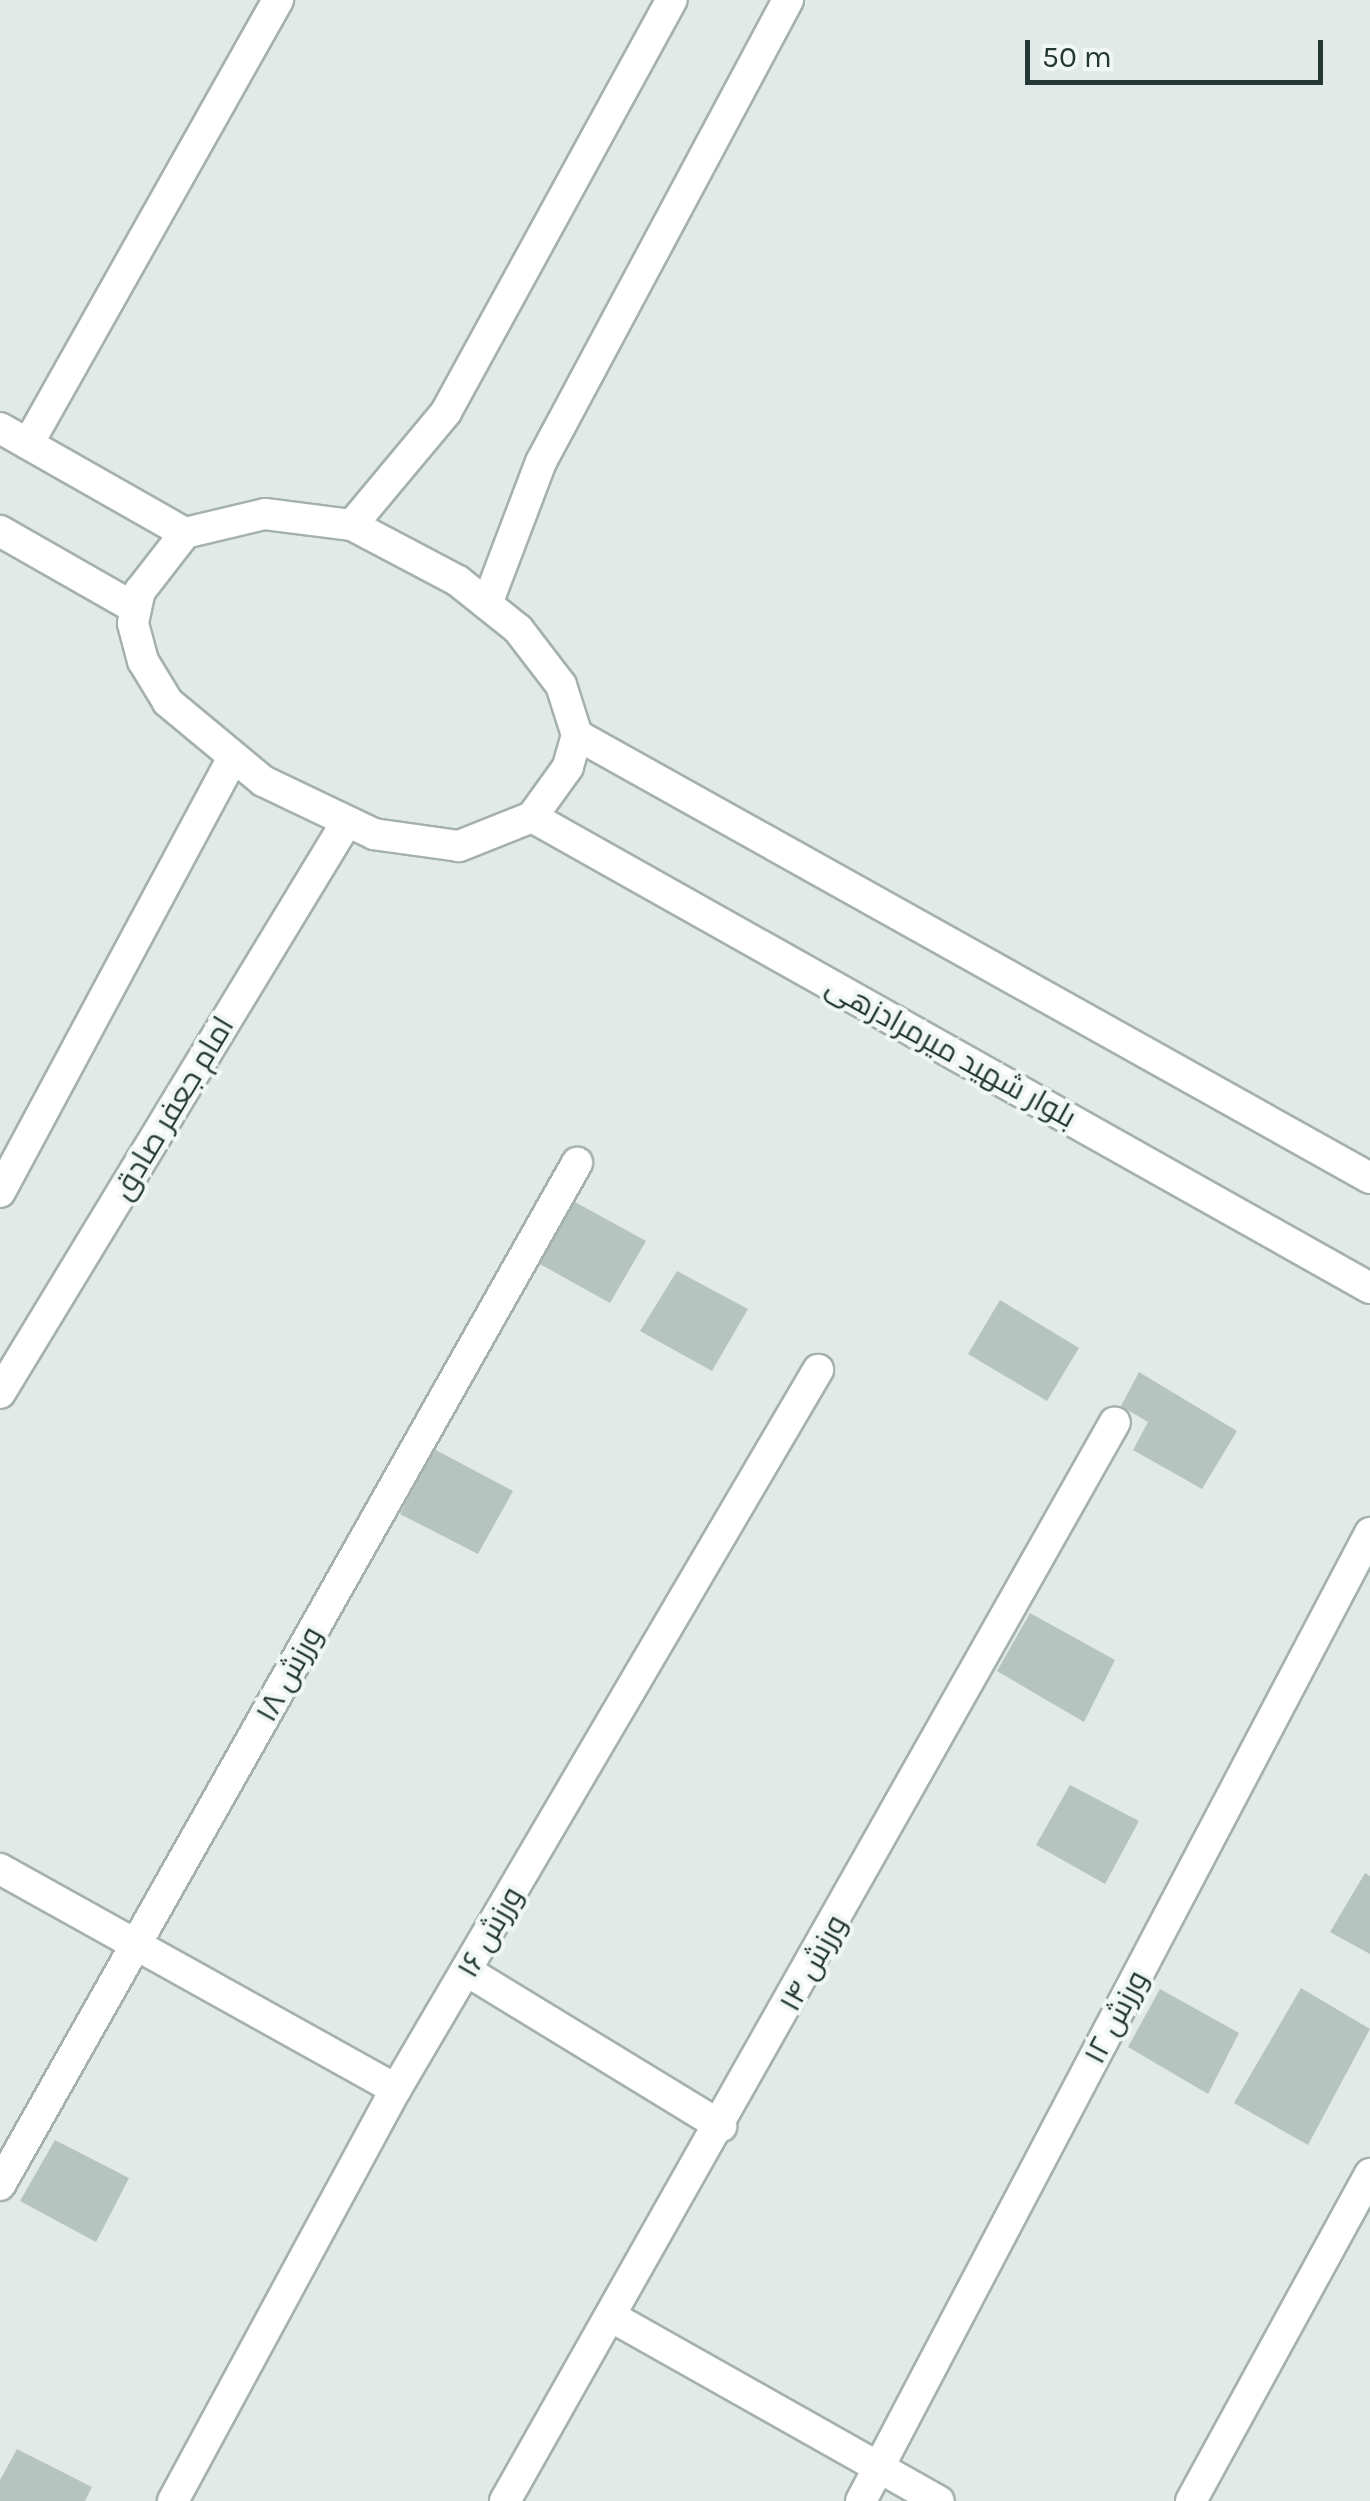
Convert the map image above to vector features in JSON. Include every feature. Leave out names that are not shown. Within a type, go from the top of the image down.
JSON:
[{"type":"street","points":[[28,444],[278,0]]},
{"type":"street","points":[[352,525],[446,412],[672,0]]},
{"type":"street","points":[[487,604],[542,462],[788,0]]},
{"type":"street","points":[[0,428],[184,533]]},
{"type":"street","points":[[265,514],[352,525],[487,604],[518,629],[561,686],[576,735],[568,767],[532,817],[459,846],[412,845],[346,824],[231,760],[168,702],[143,660],[135,608],[164,553],[184,533],[265,514]]},
{"type":"street","points":[[0,531],[135,608]]},
{"type":"street","points":[[576,735],[1370,1178]]},
{"type":"street","points":[[0,1192],[231,760]]},
{"type":"street","name":"بلوار شهید میرمرادزهی","points":[[532,817],[1370,1288]]},
{"type":"street","name":"امام جعفر صادق","points":[[0,1393],[346,824]]},
{"type":"street","name":"ورزش ۱۸","points":[[0,2185],[578,1163]]},
{"type":"street","name":"ورزش ۱۶","points":[[173,2501],[396,2089],[818,1370]]},
{"type":"street","name":"ورزش ۱۴","points":[[505,2501],[721,2126],[1115,1422]]},
{"type":"street","name":"ورزش ۱۲","points":[[861,2501],[1370,1532]]},
{"type":"street","points":[[0,1869],[396,2089]]},
{"type":"street","points":[[467,1970],[721,2126]]},
{"type":"street","points":[[1191,2501],[1370,2174]]},
{"type":"street","points":[[612,2317],[939,2501]]},
{"type":"building","points":[[575,1202],[646,1241],[610,1303],[538,1263]]},
{"type":"building","points":[[677,1271],[748,1309],[712,1371],[640,1331]]},
{"type":"building","points":[[1000,1300],[1079,1348],[1047,1401],[968,1354]]},
{"type":"building","points":[[1139,1372],[1237,1431],[1202,1489],[1133,1450],[1148,1422],[1121,1406]]},
{"type":"building","points":[[434,1449],[513,1491],[478,1554],[400,1514]]},
{"type":"building","points":[[1030,1613],[1115,1660],[1084,1722],[997,1671]]},
{"type":"building","points":[[1070,1785],[1139,1821],[1105,1884],[1036,1845]]},
{"type":"building","points":[[1365,1873],[1370,1876],[1370,1954],[1330,1932]]},
{"type":"building","points":[[1301,1988],[1370,2029],[1308,2145],[1234,2103]]},
{"type":"building","points":[[1160,1989],[1239,2033],[1208,2094],[1128,2047]]},
{"type":"building","points":[[55,2140],[129,2178],[96,2242],[20,2201]]},
{"type":"building","points":[[17,2449],[92,2487],[85,2501],[0,2501],[0,2480]]}]
